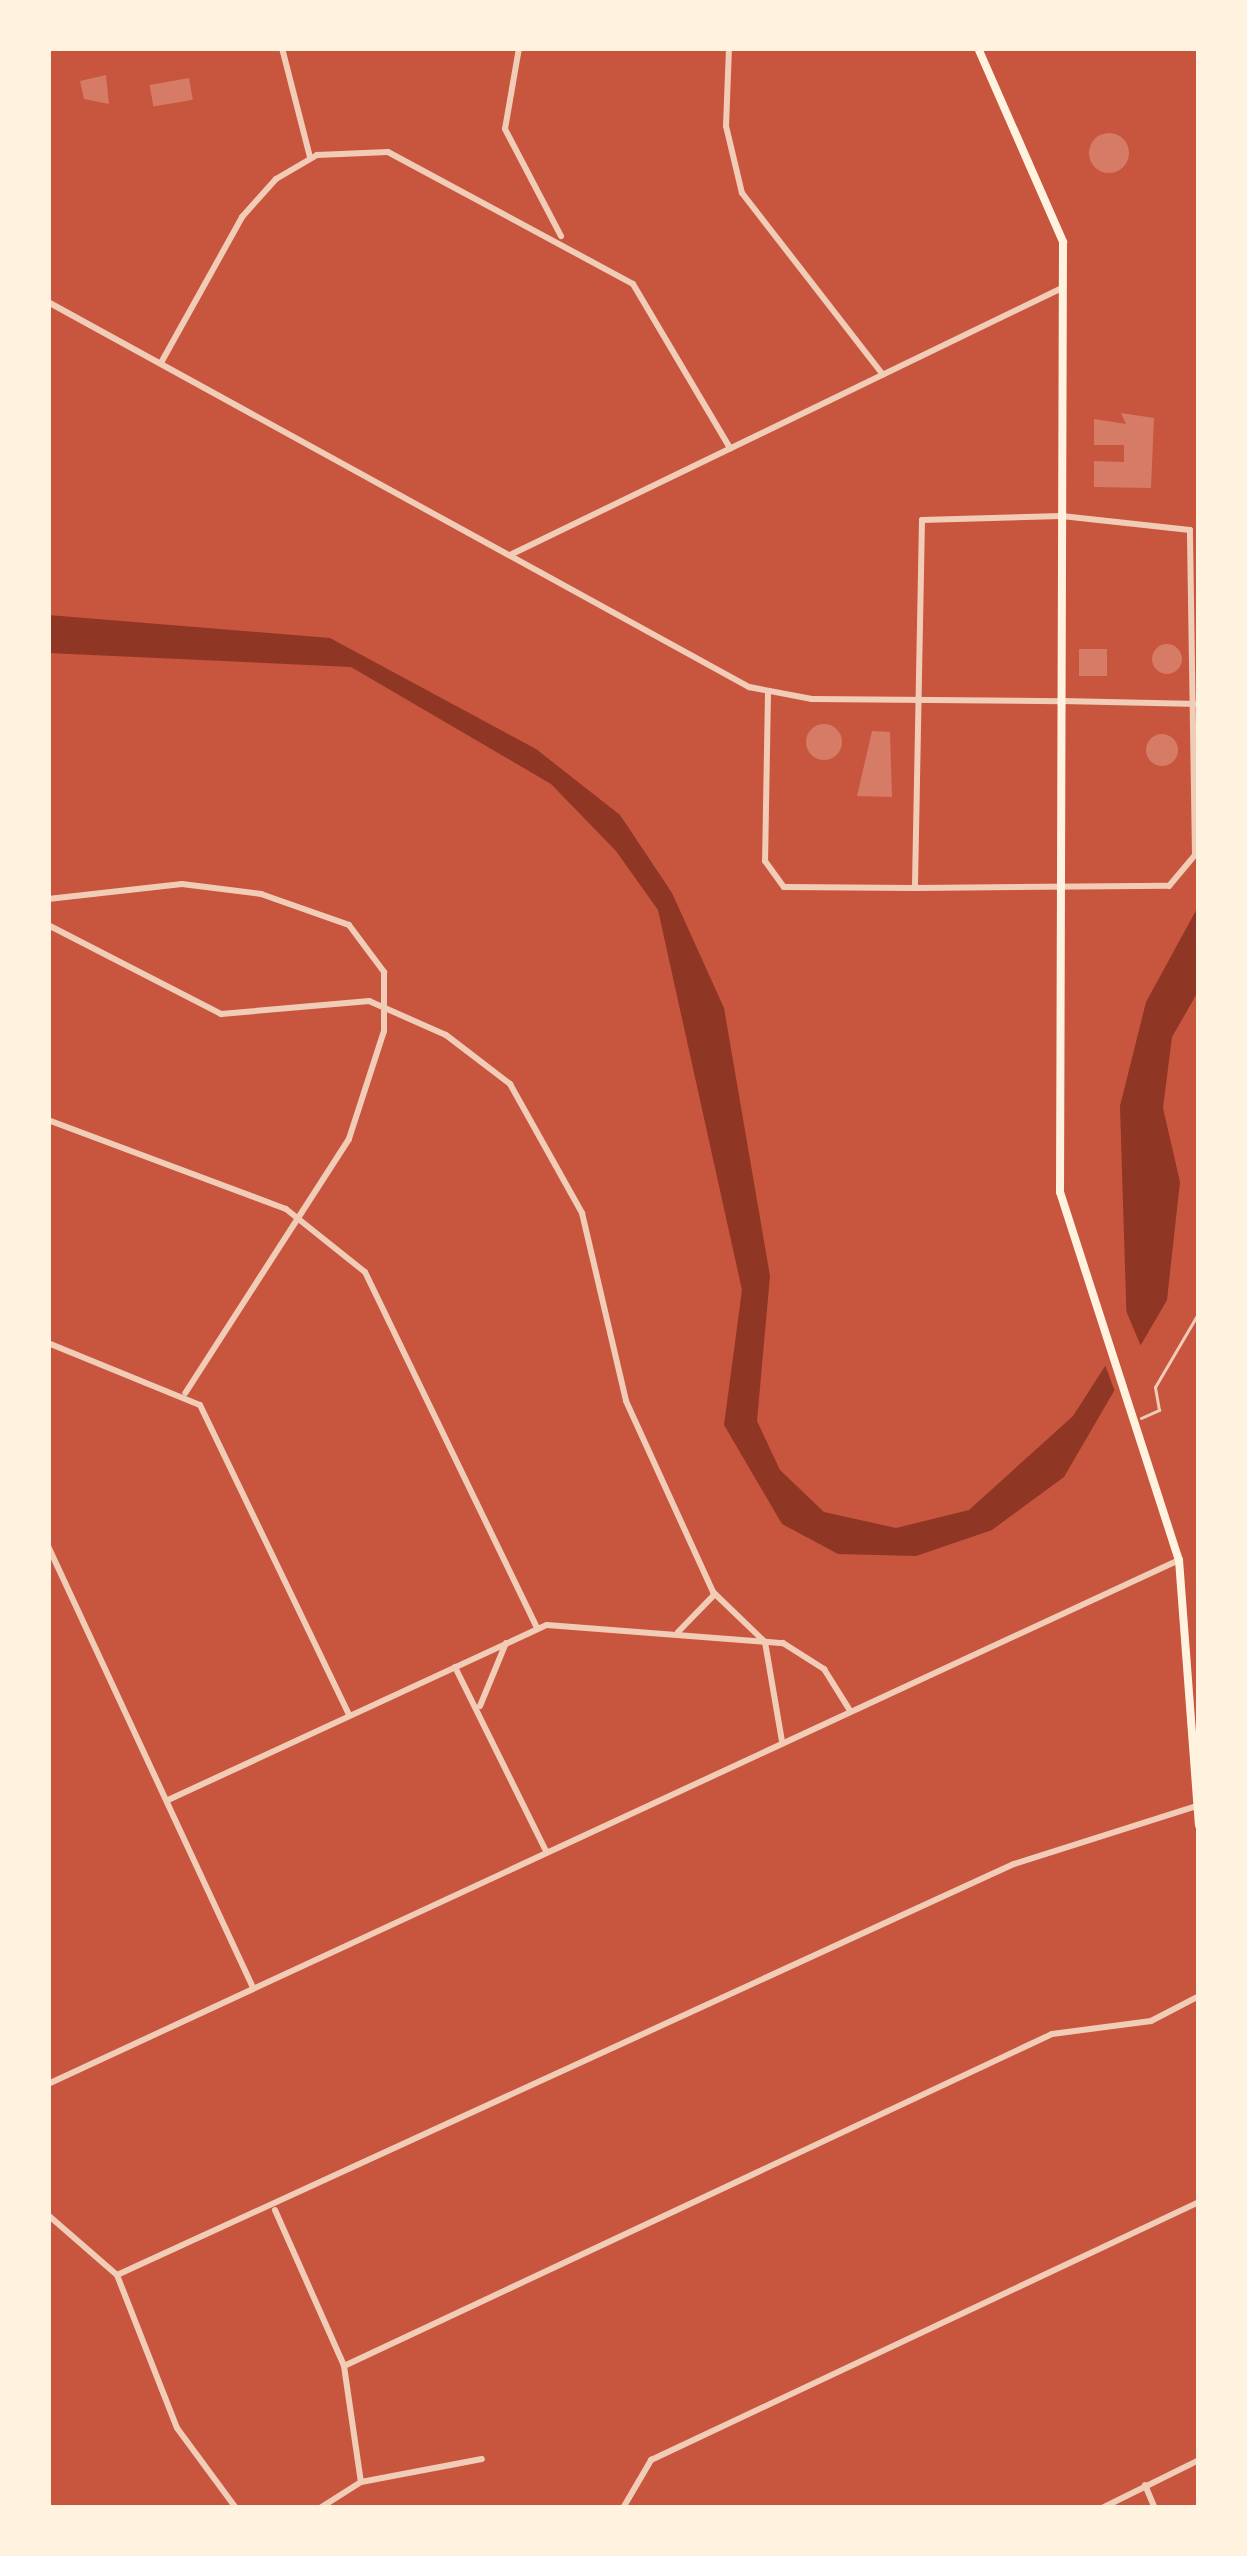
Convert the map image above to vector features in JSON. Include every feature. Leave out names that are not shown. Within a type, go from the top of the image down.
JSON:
[{"type":"main road","points":[[978,48],[1058,219],[1066,286],[1060,1192],[1142,1418],[1179,1560],[1199,1825]]},
{"type":"street","points":[[282,48],[310,157]]},
{"type":"street","points":[[519,48],[504,120],[534,194],[563,239]]},
{"type":"street","points":[[729,48],[726,126],[742,193],[883,374]]},
{"type":"street","points":[[162,361],[242,218],[310,157],[401,154],[563,239],[655,307],[730,448]]},
{"type":"street","points":[[523,217],[534,194]]},
{"type":"street","points":[[510,555],[1066,286]]},
{"type":"street","points":[[48,302],[768,693],[914,701],[1199,704]]},
{"type":"street","points":[[768,693],[766,870],[794,888],[915,888],[1163,888],[1195,855],[1199,704],[1193,535],[1177,522],[1062,516],[926,517],[914,701],[915,888]]},
{"type":"street","points":[[48,899],[182,884],[309,907],[370,943],[388,1009],[358,1118],[302,1218],[185,1393]]},
{"type":"street","points":[[48,926],[221,1014],[340,998],[388,1009],[484,1060],[543,1128],[582,1213],[626,1401],[713,1592],[765,1642],[782,1741]]},
{"type":"street","points":[[48,1120],[302,1218],[378,1289],[537,1628]]},
{"type":"street","points":[[48,1343],[185,1393],[207,1414],[350,1715]]},
{"type":"street","points":[[48,1546],[253,1988]]},
{"type":"street","points":[[48,2084],[1179,1560]]},
{"type":"street","points":[[676,1633],[703,1616],[713,1592]]},
{"type":"street","points":[[168,1800],[537,1628],[765,1642],[817,1662],[849,1709]]},
{"type":"street","points":[[480,1706],[506,1642]]},
{"type":"street","points":[[454,1667],[480,1706],[546,1851]]},
{"type":"street","points":[[117,2276],[275,2210],[1014,1864],[1197,1806]]},
{"type":"street","points":[[344,2366],[1052,2034],[1151,2020],[1199,1996]]},
{"type":"street","points":[[623,2508],[651,2461],[1199,2202]]},
{"type":"street","points":[[275,2210],[344,2366],[361,2482]]},
{"type":"street","points":[[48,2215],[117,2276],[169,2413],[236,2508]]},
{"type":"street","points":[[320,2508],[361,2482],[482,2459]]},
{"type":"street","points":[[1102,2508],[1199,2460]]},
{"type":"street","points":[[1145,2485],[1155,2508]]},
{"type":"lane","points":[[1142,1418],[1158,1411],[1154,1389],[1199,1312]]},
{"type":"shaded area","points":[[48,615],[330,638],[536,749],[620,815],[672,893],[724,1008],[770,1276],[757,1421],[780,1470],[824,1512],[896,1528],[969,1510],[1073,1416],[1127,1332],[1120,1106],[1146,1002],[1199,905],[1199,990],[1172,1037],[1163,1108],[1180,1182],[1167,1300],[1064,1477],[992,1530],[916,1556],[838,1554],[782,1524],[724,1425],[742,1290],[658,910],[616,851],[551,784],[351,667],[48,653]]},
{"type":"pier","points":[[1124,1306],[1146,1358],[1118,1400],[1103,1359]]},
{"type":"building","points":[[106,75],[109,104],[84,99],[80,81]]},
{"type":"building","points":[[189,78],[193,100],[153,107],[150,85]]},
{"type":"building","points":[[1109,133],[1123,139],[1129,153],[1123,167],[1109,173],[1095,167],[1089,153],[1095,139]]},
{"type":"building","points":[[1121,413],[1154,418],[1151,488],[1094,487],[1094,461],[1124,462],[1124,445],[1094,445],[1094,419],[1126,424]]},
{"type":"building","points":[[1167,644],[1178,648],[1182,659],[1178,670],[1167,674],[1156,670],[1152,659],[1156,648]]},
{"type":"building","points":[[1079,649],[1107,649],[1107,676],[1079,676]]},
{"type":"building","points":[[824,724],[837,729],[842,742],[837,755],[824,760],[811,755],[806,742],[811,729]]},
{"type":"building","points":[[872,731],[890,732],[892,797],[857,796]]},
{"type":"building","points":[[1162,734],[1173,739],[1178,750],[1173,761],[1162,766],[1151,761],[1146,750],[1151,739]]}]
